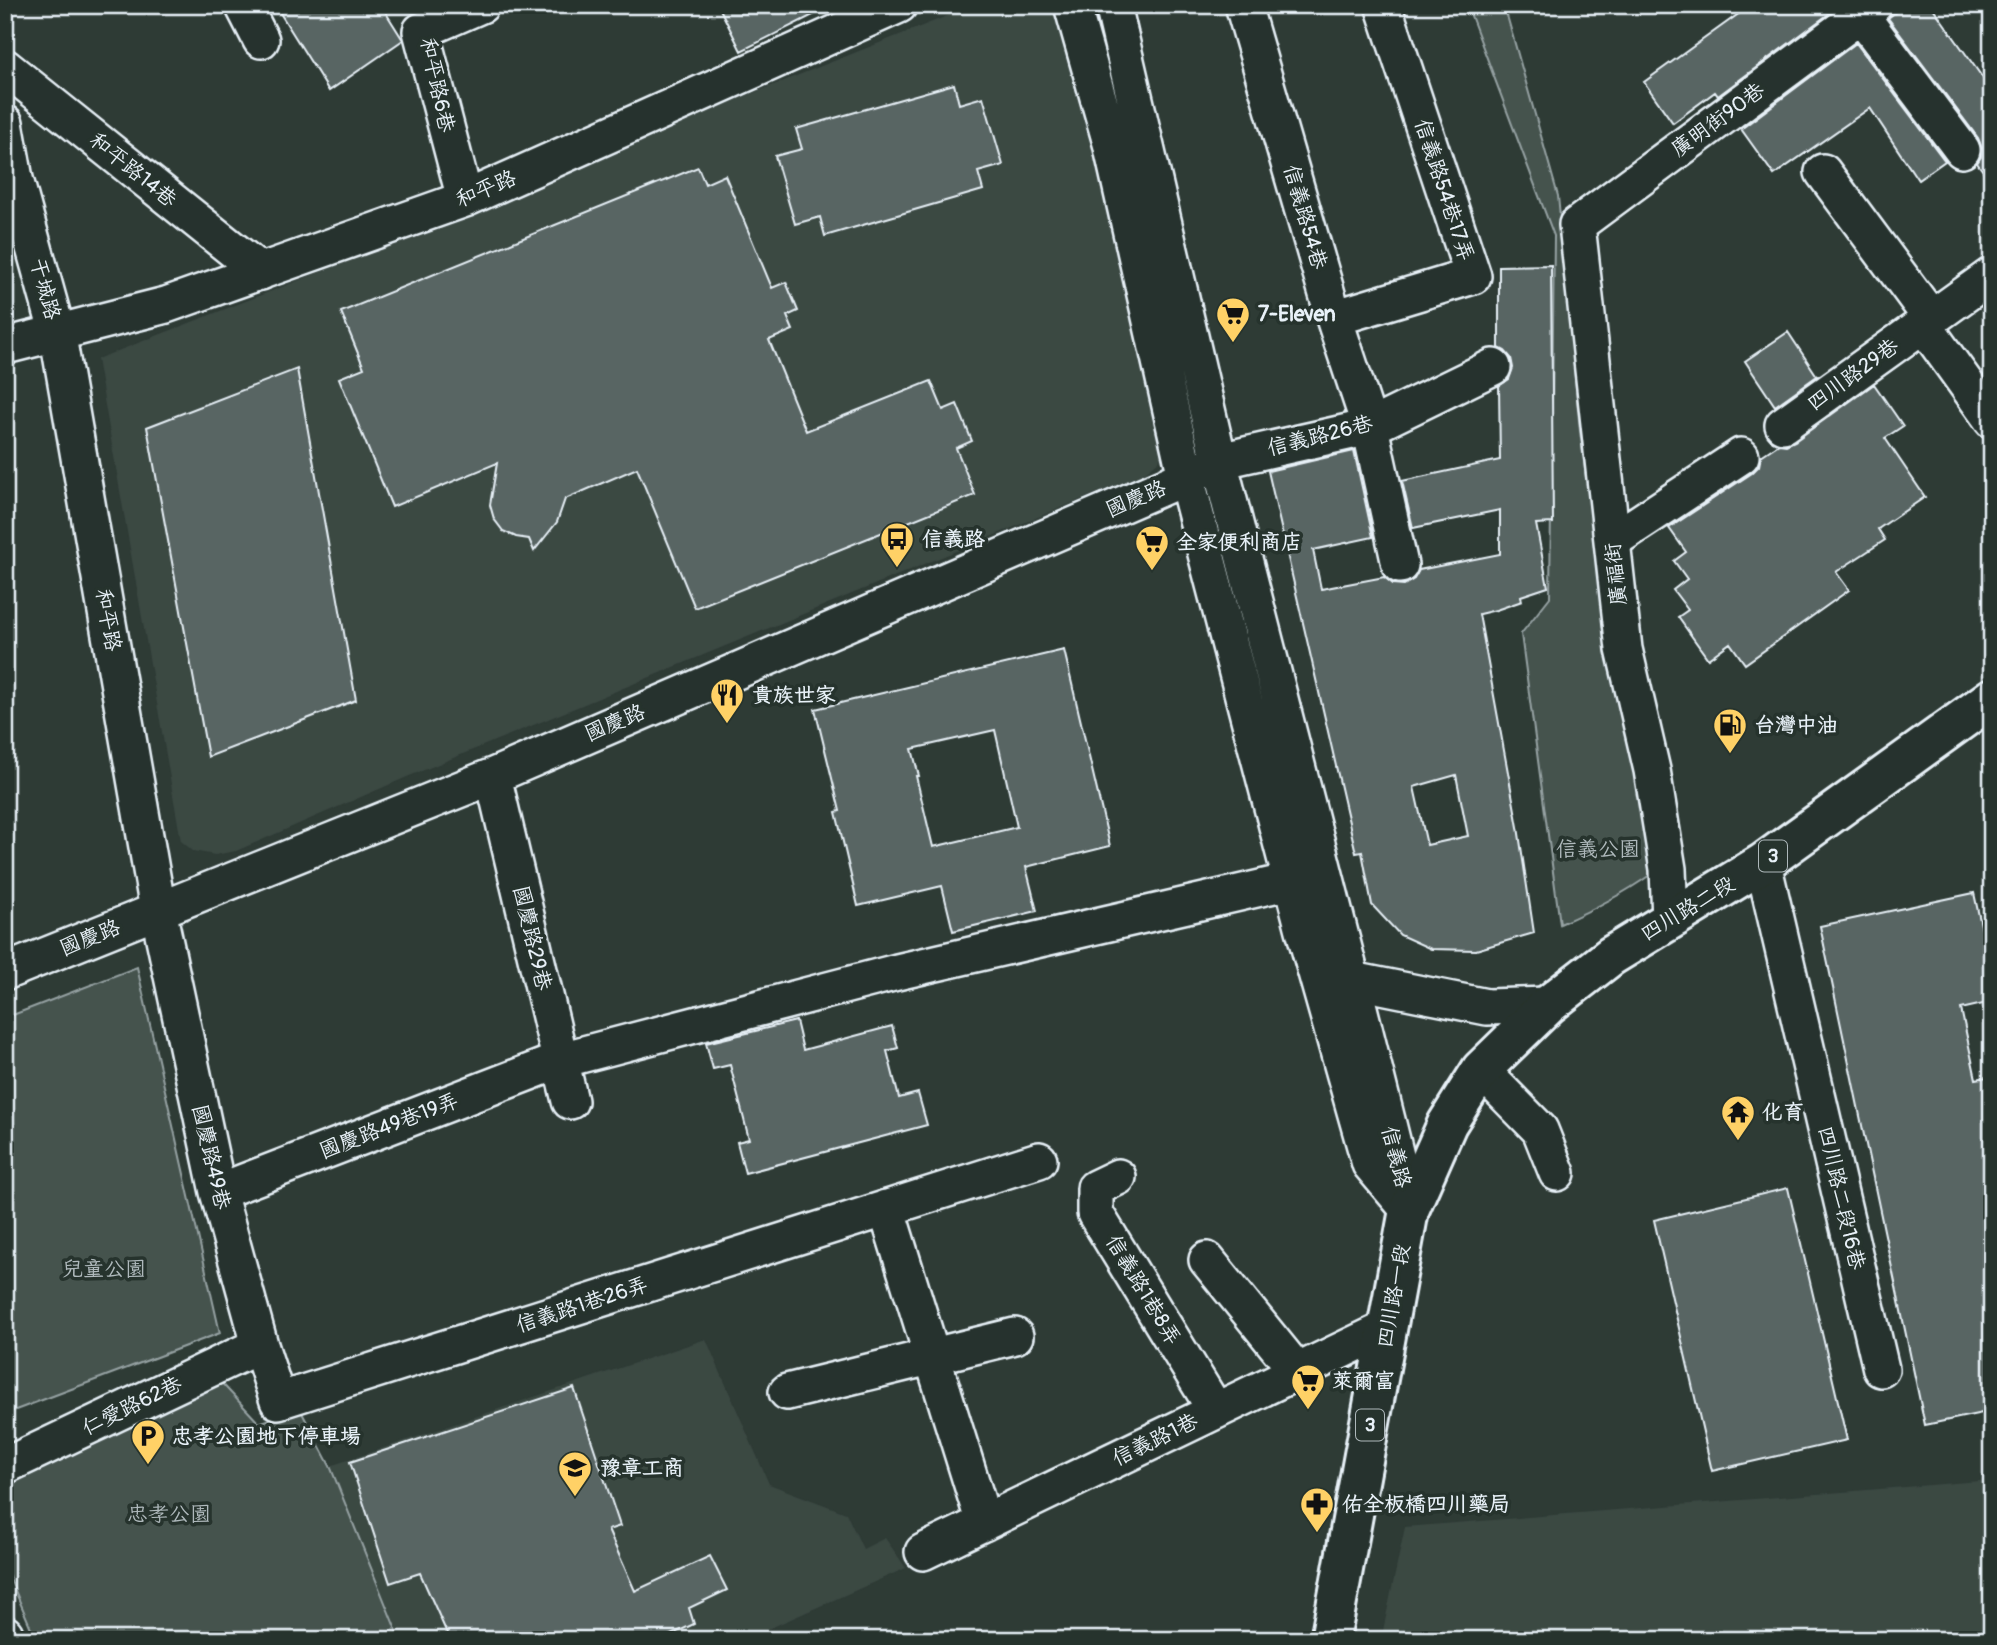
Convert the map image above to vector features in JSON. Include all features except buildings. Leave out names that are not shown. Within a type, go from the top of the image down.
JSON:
[{"type":"main road","name":"四川路二段","points":[[1447,1124],[1481,1070],[1548,1005],[1611,956],[1763,863],[1992,698]]},
{"type":"main road","name":"四川路一段","points":[[1331,1640],[1409,1210],[1447,1124]]},
{"type":"street","points":[[243,5],[261,40]]},
{"type":"street","name":"和平路6巷","points":[[465,199],[421,31],[481,5]]},
{"type":"street","name":"和平路","points":[[5,346],[166,305],[465,199],[899,5]]},
{"type":"street","name":"信義路","points":[[1072,5],[1111,143],[1186,477],[1304,930],[1370,1164],[1409,1210]]},
{"type":"street","name":"信義路","points":[[1113,5],[1219,461],[1409,1210]]},
{"type":"street","name":"信義路54巷","points":[[1243,5],[1334,318],[1370,426],[1400,565]]},
{"type":"street","name":"信義路54巷17弄","points":[[1334,318],[1473,276],[1382,5]]},
{"type":"street","name":"廣明街90巷","points":[[1577,225],[1862,9],[1962,150]]},
{"type":"street","name":"和平路14巷","points":[[5,67],[261,272]]},
{"type":"street","name":"干城路","points":[[5,123],[15,179],[57,331]]},
{"type":"street","points":[[1823,172],[1992,420]]},
{"type":"street","name":"廣福街","points":[[1577,225],[1624,649],[1651,770],[1668,869],[1670,920]]},
{"type":"street","name":"四川路29巷","points":[[1783,425],[1992,275]]},
{"type":"street","name":"和平路","points":[[57,331],[158,910]]},
{"type":"street","name":"信義路26巷","points":[[1219,461],[1370,426],[1493,367]]},
{"type":"street","points":[[1612,541],[1741,456]]},
{"type":"street","name":"國慶路","points":[[5,972],[493,776],[1219,461]]},
{"type":"street","name":"國慶路29巷","points":[[493,776],[570,1101]]},
{"type":"street","name":"四川路二段16巷","points":[[1763,863],[1881,1369]]},
{"type":"street","name":"國慶路49巷19弄","points":[[218,1192],[561,1060],[897,972],[1291,881]]},
{"type":"street","name":"國慶路49巷","points":[[158,910],[218,1192],[278,1401]]},
{"type":"street","points":[[1304,930],[1331,965],[1352,980],[1487,1007],[1548,1005]]},
{"type":"street","points":[[1481,1070],[1540,1130],[1558,1173]]},
{"type":"street","name":"信義路1巷26弄","points":[[278,1401],[1039,1160]]},
{"type":"street","name":"信義路1巷8弄","points":[[1118,1177],[1095,1188],[1095,1213],[1216,1411]]},
{"type":"street","points":[[886,1208],[984,1523]]},
{"type":"street","points":[[1207,1260],[1297,1371]]},
{"type":"street","name":"信義路1巷","points":[[923,1552],[1388,1328]]},
{"type":"street","points":[[787,1392],[1015,1336]]},
{"type":"street","name":"仁愛路62巷","points":[[5,1466],[260,1345]]},
{"type":"street","points":[[5,1634],[7,1640]]},
{"type":"shaded area","points":[[975,5],[1055,5],[1166,443],[1159,461],[1143,474],[407,777],[236,851],[215,855],[193,851],[181,841],[97,359],[315,274],[698,115]]},
{"type":"shaded area","name":"豫章工商","points":[[706,1339],[769,1484],[846,1513],[863,1549],[885,1538],[906,1568],[743,1640],[400,1640],[330,1466]]},
{"type":"shaded area","points":[[1992,1480],[1992,1640],[1381,1640],[1405,1527]]},
{"type":"green space","name":"信義公園","points":[[1467,5],[1504,5],[1558,196],[1580,431],[1610,664],[1629,724],[1650,875],[1606,902],[1560,924],[1521,634],[1550,597],[1554,236]]},
{"type":"green space","name":"兒童公園","points":[[137,967],[220,1333],[5,1414],[5,1018]]},
{"type":"green space","name":"忠孝公園","points":[[201,1361],[259,1423],[300,1409],[330,1466],[400,1640],[36,1640],[5,1567],[5,1449]]},
{"type":"place","name":"7-Eleven","points":[[1233,344]]},
{"type":"place","name":"信義路","points":[[897,569]]},
{"type":"place","name":"全家便利商店","points":[[1152,572]]},
{"type":"place","name":"貴族世家","points":[[727,725]]},
{"type":"place","name":"台灣中油","points":[[1730,755]]},
{"type":"place","name":"化育","points":[[1738,1142]]},
{"type":"place","name":"萊爾富","points":[[1308,1411]]},
{"type":"place","name":"忠孝公園地下停車場","points":[[148,1466]]},
{"type":"place","name":"豫章工商","points":[[575,1498]]},
{"type":"place","name":"佑全板橋四川藥局","points":[[1317,1534]]}]
